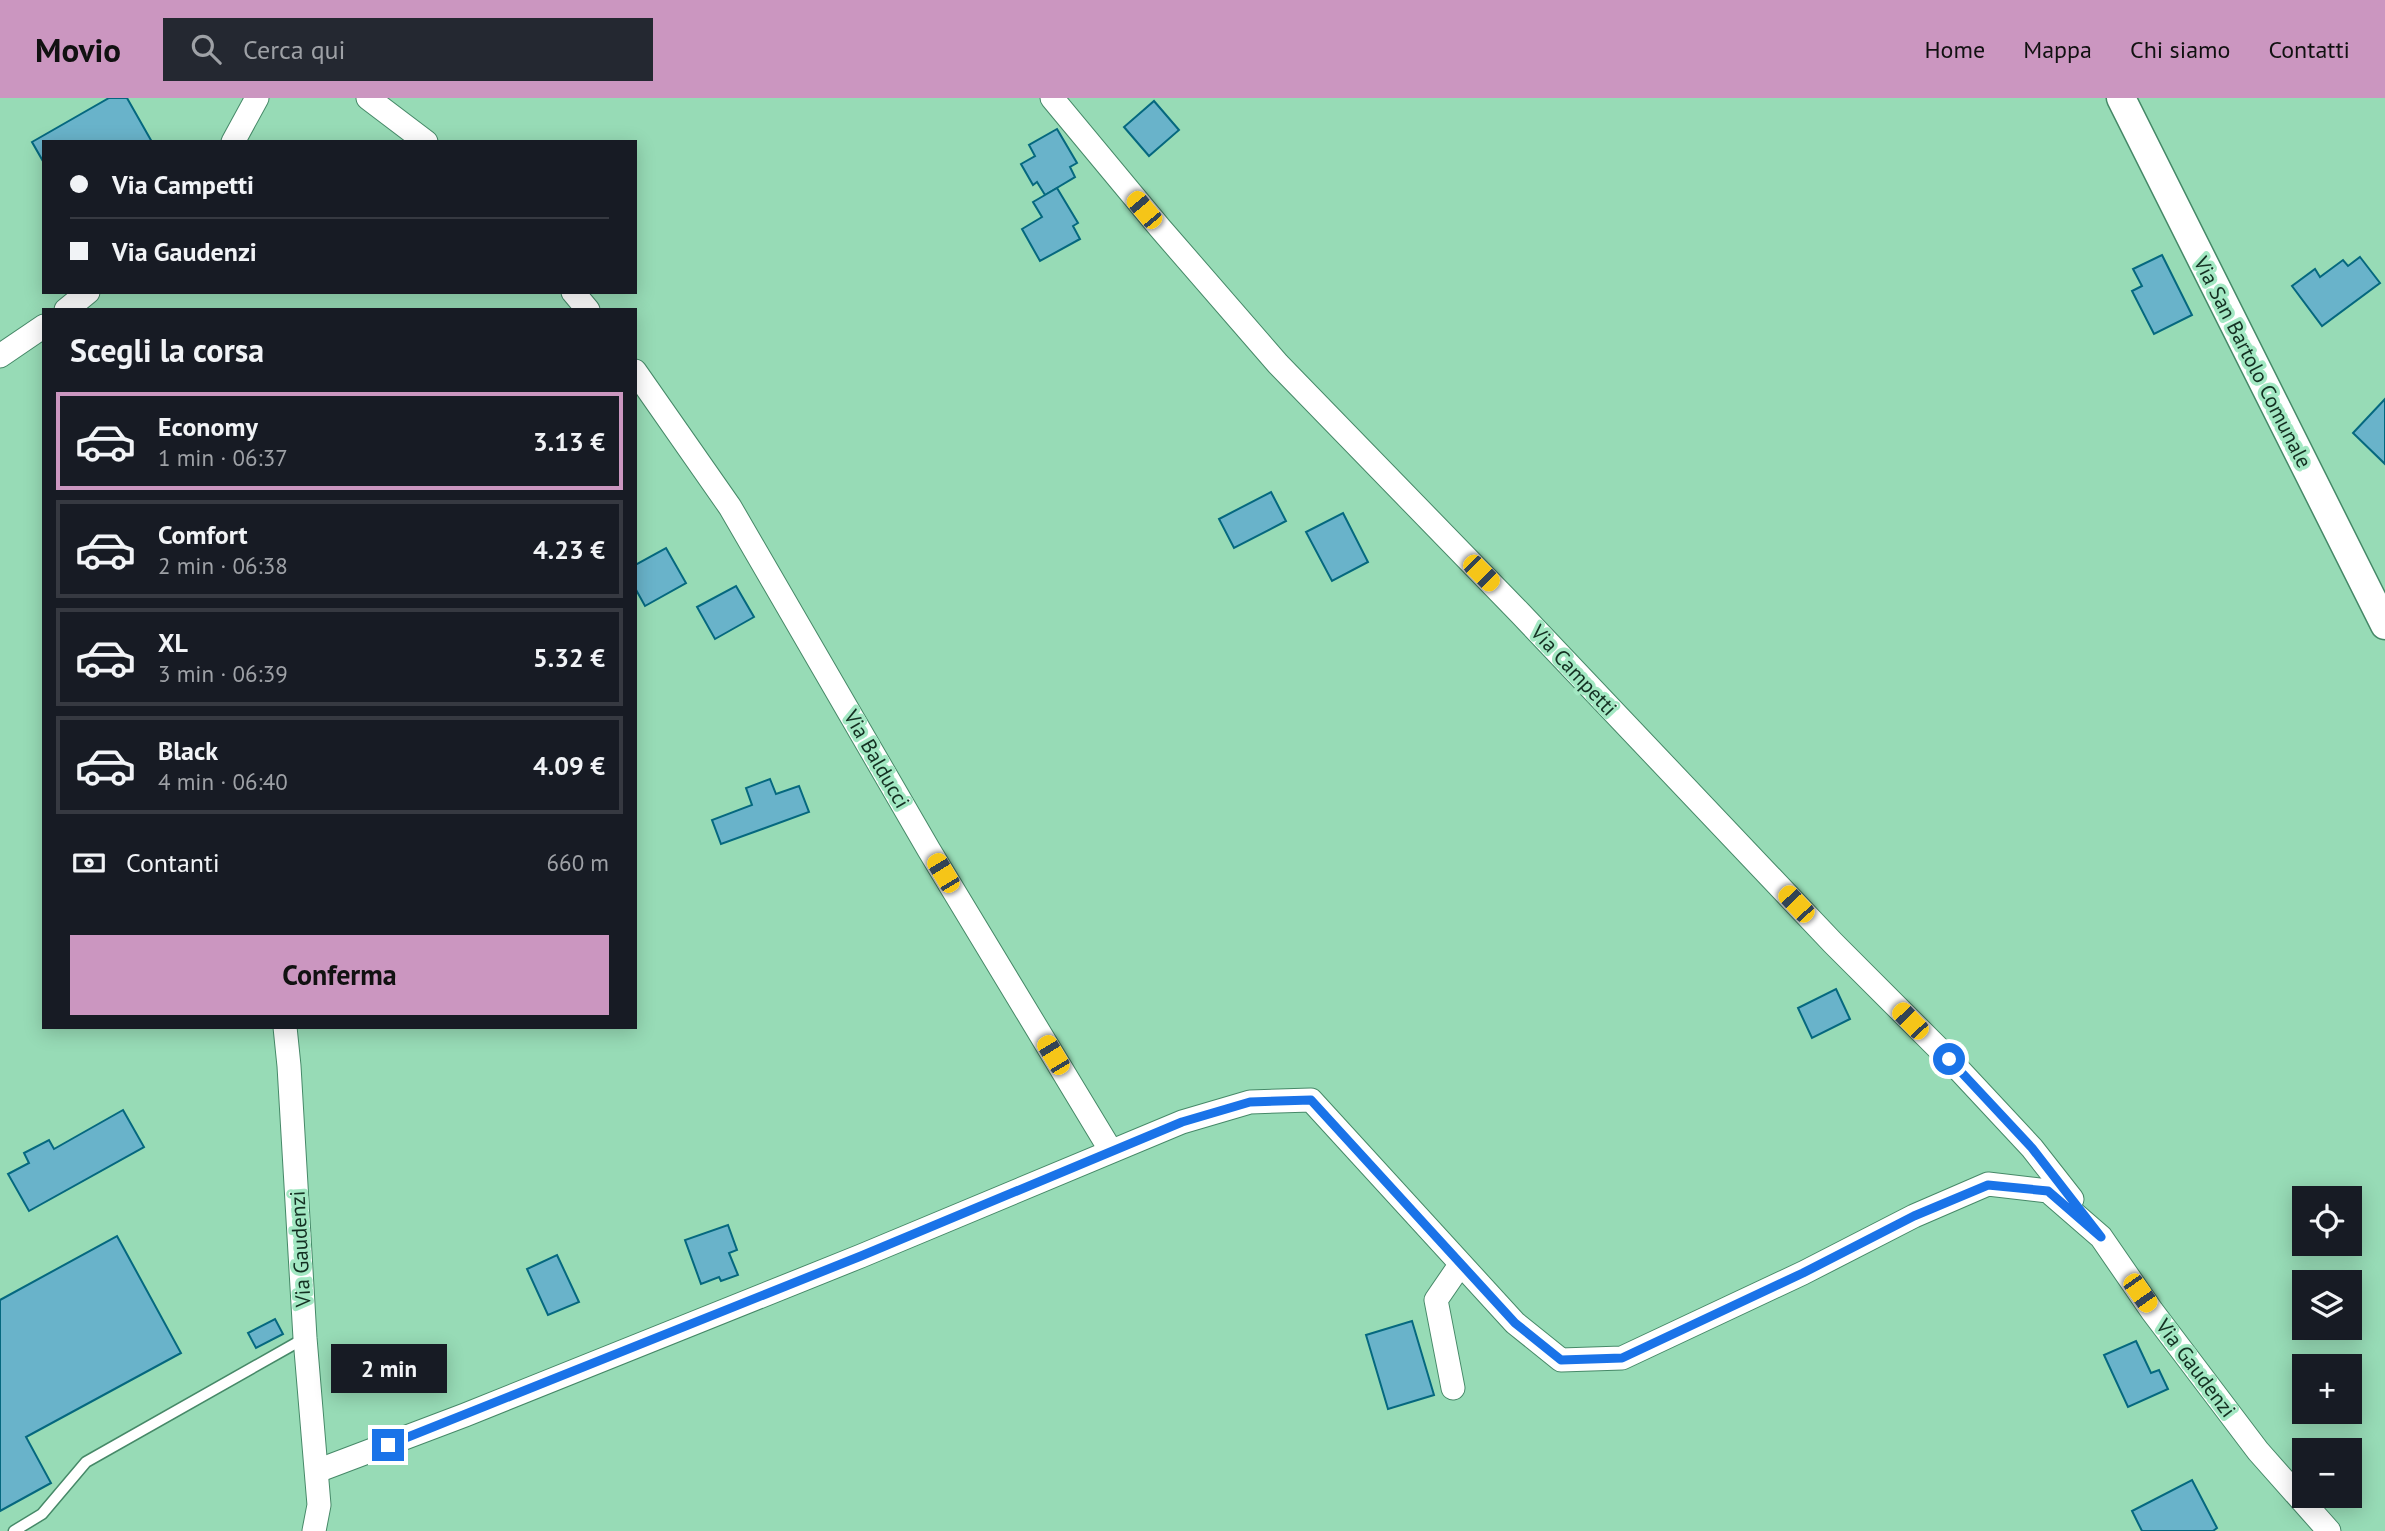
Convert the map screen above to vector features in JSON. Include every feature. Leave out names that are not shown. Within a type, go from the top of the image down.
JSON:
[{"type":"street","points":[[234,140],[257,98]]},
{"type":"street","points":[[368,98],[423,140]]},
{"type":"street","name":"Via Campetti","points":[[1052,98],[1278,364],[2032,1148],[2101,1237]]},
{"type":"street","name":"Via San Bartolo Comunale","points":[[2121,98],[2385,625]]},
{"type":"street","points":[[68,308],[86,294]]},
{"type":"street","points":[[575,294],[586,308]]},
{"type":"street","points":[[0,356],[42,327]]},
{"type":"street","name":"Via Balducci","points":[[637,374],[730,507],[929,850],[1111,1151]]},
{"type":"street","name":"Via Gaudenzi","points":[[285,1029],[305,1338],[319,1505],[314,1531]]},
{"type":"street","name":"Via Gaudenzi","points":[[317,1471],[465,1415],[849,1261],[1182,1122],[1250,1102],[1311,1100],[1515,1323],[1561,1360],[1622,1358],[1803,1273],[1914,1216],[1988,1185],[2048,1191],[2101,1237],[2152,1311],[2258,1451],[2329,1531]]},
{"type":"street","points":[[1453,1388],[1436,1300],[1460,1265]]},
{"type":"lane","points":[[14,1531],[42,1514],[86,1462],[305,1338]]},
{"type":"building","points":[[109,98],[127,98],[151,140],[42,140],[42,160],[32,142]]},
{"type":"building","points":[[1154,101],[1179,130],[1149,156],[1124,127]]},
{"type":"building","points":[[1057,129],[1077,163],[1070,167],[1075,177],[1045,195],[1037,182],[1033,185],[1021,164],[1035,156],[1029,145]]},
{"type":"building","points":[[1057,188],[1078,223],[1073,226],[1080,239],[1040,261],[1022,229],[1042,217],[1033,202]]},
{"type":"building","points":[[2162,255],[2192,315],[2154,334],[2132,291],[2142,286],[2133,269]]},
{"type":"building","points":[[2360,257],[2380,283],[2322,326],[2292,286],[2315,269],[2320,277],[2343,260],[2348,266]]},
{"type":"building","points":[[2385,399],[2385,464],[2353,433]]},
{"type":"building","points":[[1271,492],[1286,521],[1234,548],[1219,519]]},
{"type":"building","points":[[1343,513],[1368,562],[1332,581],[1306,532]]},
{"type":"building","points":[[666,548],[686,583],[645,606],[637,592],[637,564]]},
{"type":"building","points":[[736,586],[754,617],[715,639],[697,607]]},
{"type":"building","points":[[770,779],[776,794],[799,786],[809,812],[721,844],[712,820],[752,805],[746,788]]},
{"type":"building","points":[[1836,989],[1850,1019],[1812,1038],[1798,1008]]},
{"type":"building","points":[[123,1110],[144,1147],[29,1211],[8,1174],[29,1163],[24,1153],[49,1140],[54,1149]]},
{"type":"building","points":[[728,1225],[737,1250],[729,1253],[738,1275],[721,1281],[719,1277],[701,1284],[685,1240]]},
{"type":"building","points":[[117,1236],[181,1353],[26,1437],[51,1483],[0,1511],[0,1300]]},
{"type":"building","points":[[557,1255],[579,1302],[548,1315],[527,1269]]},
{"type":"building","points":[[275,1319],[283,1334],[256,1348],[248,1333]]},
{"type":"building","points":[[1412,1321],[1434,1395],[1388,1409],[1366,1335]]},
{"type":"building","points":[[2136,1341],[2151,1373],[2159,1370],[2168,1389],[2128,1407],[2104,1355]]},
{"type":"building","points":[[2192,1480],[2217,1528],[2213,1531],[2142,1531],[2132,1511]]},
{"type":"route","points":[[388,1445],[861,1256],[1182,1122],[1250,1102],[1311,1100],[1515,1323],[1561,1360],[1622,1358],[1803,1273],[1914,1216],[1988,1185],[2048,1191],[2101,1237],[2032,1148],[1949,1059]]}]
